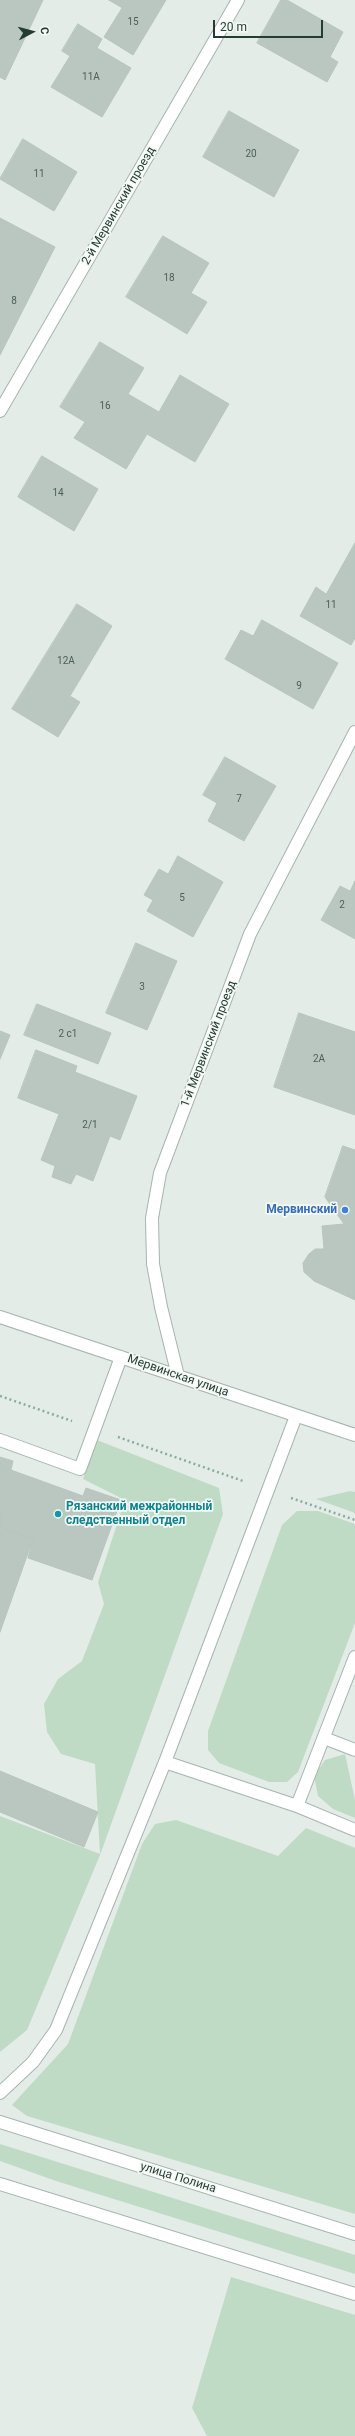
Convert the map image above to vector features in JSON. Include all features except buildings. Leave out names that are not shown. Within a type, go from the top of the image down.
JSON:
[{"type":"street","name":"2-й Мервинский проезд","points":[[0,411],[238,0]]},
{"type":"street","name":"1-й Мервинский проезд","points":[[178,1376],[160,1307],[153,1264],[152,1218],[160,1173],[250,934],[355,732]]},
{"type":"street","name":"Мервинская улица","points":[[0,1317],[355,1435]]},
{"type":"street","points":[[0,1440],[80,1469],[121,1357]]},
{"type":"street","points":[[0,2093],[34,2062],[56,2030],[165,1762],[296,1416]]},
{"type":"street","points":[[296,1806],[355,1657]]},
{"type":"street","points":[[324,1738],[355,1750]]},
{"type":"street","points":[[165,1762],[296,1806],[355,1830]]},
{"type":"street","name":"улица Полина","points":[[0,2122],[355,2234]]},
{"type":"street","points":[[0,2184],[355,2294]]},
{"type":"path","points":[[0,1396],[355,1520]]},
{"type":"green space","points":[[97,1440],[219,1488],[223,1514],[100,1855],[27,2030],[0,2052],[0,1816],[100,1854],[95,1764],[61,1754],[47,1732],[44,1704],[58,1679],[82,1661],[104,1604],[98,1582],[125,1500],[83,1479]]},
{"type":"green space","points":[[350,1491],[355,1492],[355,1513],[316,1499]]},
{"type":"green space","points":[[297,1511],[318,1511],[355,1524],[355,1623],[298,1772],[287,1782],[269,1782],[219,1763],[208,1750],[208,1731],[282,1525]]},
{"type":"green space","points":[[345,1754],[355,1800],[355,1818],[333,1809],[318,1796],[314,1776],[325,1760]]},
{"type":"green space","points":[[176,1820],[278,1856],[306,1828],[355,1848],[355,2214],[27,2116],[12,2105],[68,2044],[142,1844],[155,1824]]},
{"type":"green space","points":[[0,2144],[355,2255],[355,2274],[56,2181],[0,2161]]},
{"type":"green space","points":[[231,2277],[355,2315],[355,2436],[207,2436],[192,2408]]},
{"type":"place","name":"Мервинский","points":[[345,1210]]},
{"type":"place","name":"Рязанский межрайонный следственный отдел","points":[[58,1514]]}]
